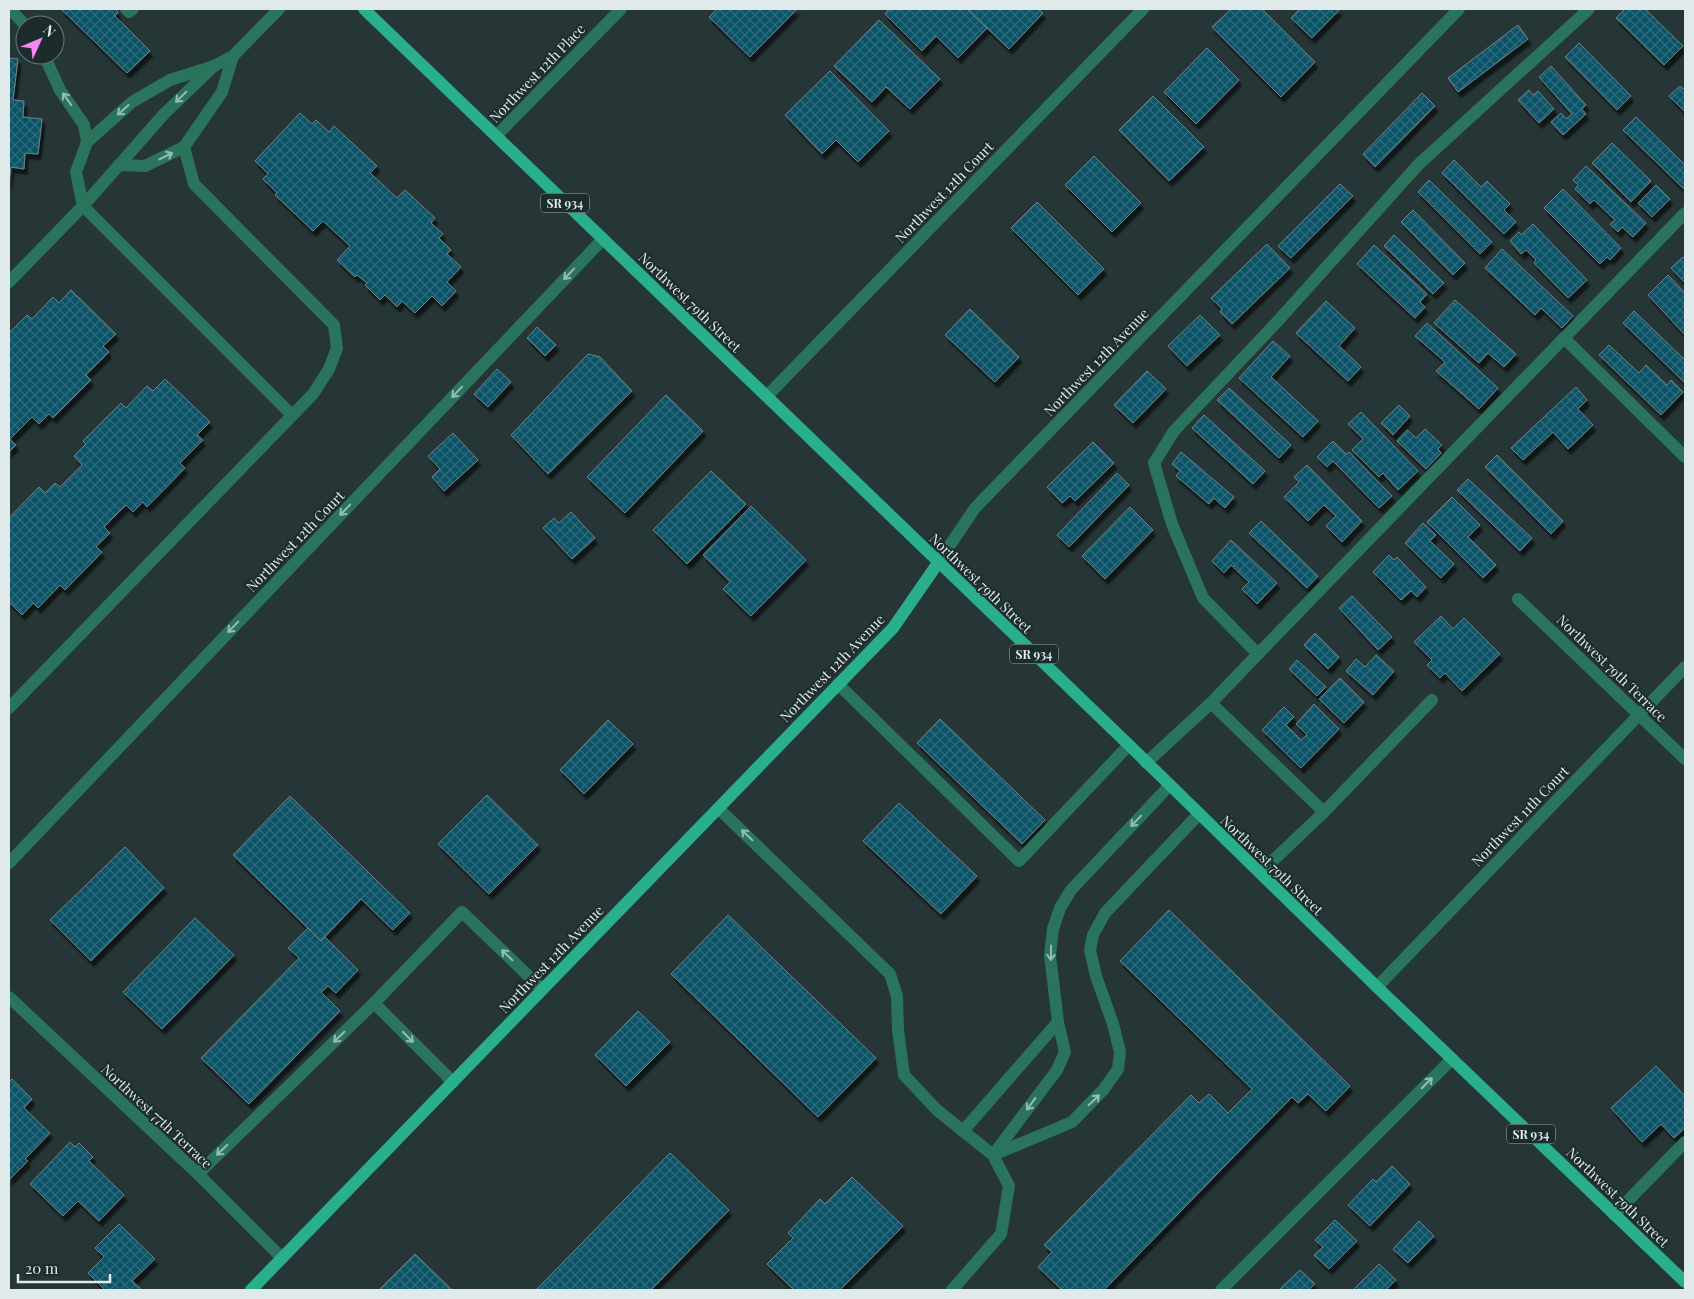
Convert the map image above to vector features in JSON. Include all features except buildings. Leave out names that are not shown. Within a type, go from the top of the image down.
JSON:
[{"type":"main road","name":"Northwest 79th Street","points":[[364,9],[1685,1282]]},
{"type":"main road","name":"Northwest 12th Avenue","points":[[251,1290],[893,628],[938,562]]},
{"type":"street","points":[[126,9],[130,12],[133,9]]},
{"type":"street","points":[[278,9],[233,56],[214,66],[170,80],[132,102],[87,142],[76,172],[83,206],[292,415]]},
{"type":"street","name":"Northwest 12th Place","points":[[496,136],[621,9]]},
{"type":"street","name":"Northwest 12th Court","points":[[767,396],[1143,9]]},
{"type":"street","name":"Northwest 12th Avenue","points":[[938,562],[975,508],[1459,9]]},
{"type":"street","points":[[1258,654],[1203,598],[1172,524],[1154,463],[1174,431],[1419,164],[1589,9]]},
{"type":"street","points":[[119,165],[145,166],[184,147],[222,92],[233,56]]},
{"type":"street","points":[[49,65],[60,90],[84,125],[87,142]]},
{"type":"street","points":[[9,282],[83,206],[164,114],[214,66]]},
{"type":"street","points":[[9,708],[313,394],[329,370],[337,348],[334,325],[194,184],[184,147]]},
{"type":"street","points":[[1146,763],[1212,703],[1685,213]]},
{"type":"street","name":"Northwest 12th Court","points":[[9,863],[603,239]]},
{"type":"street","points":[[1565,339],[1685,457]]},
{"type":"street","name":"Northwest 79th Terrace","points":[[1518,599],[1685,759]]},
{"type":"street","name":"Northwest 11th Court","points":[[1377,987],[1685,667]]},
{"type":"street","points":[[838,684],[1018,861],[1129,746]]},
{"type":"street","points":[[1260,873],[1324,812],[1432,700]]},
{"type":"street","points":[[1212,703],[1324,812]]},
{"type":"street","points":[[993,1155],[1057,1070],[1065,1052],[1058,1022],[1050,955],[1053,929],[1060,908],[1071,890],[1170,785]]},
{"type":"street","points":[[719,809],[890,974],[897,996],[898,1030],[904,1075],[937,1110],[993,1155],[1009,1186],[1001,1234],[952,1290]]},
{"type":"street","points":[[993,1155],[1072,1122],[1104,1090],[1118,1069],[1120,1052],[1118,1042],[1096,976],[1090,950],[1093,935],[1105,913],[1199,814]]},
{"type":"street","points":[[198,1174],[374,1003],[462,912],[542,989]]},
{"type":"street","name":"Northwest 77th Terrace","points":[[9,998],[198,1174],[282,1258]]},
{"type":"street","points":[[374,1003],[454,1082]]},
{"type":"street","points":[[963,1130],[1058,1022]]},
{"type":"street","points":[[1222,1290],[1452,1059]]},
{"type":"street","points":[[1614,1215],[1685,1142]]}]
